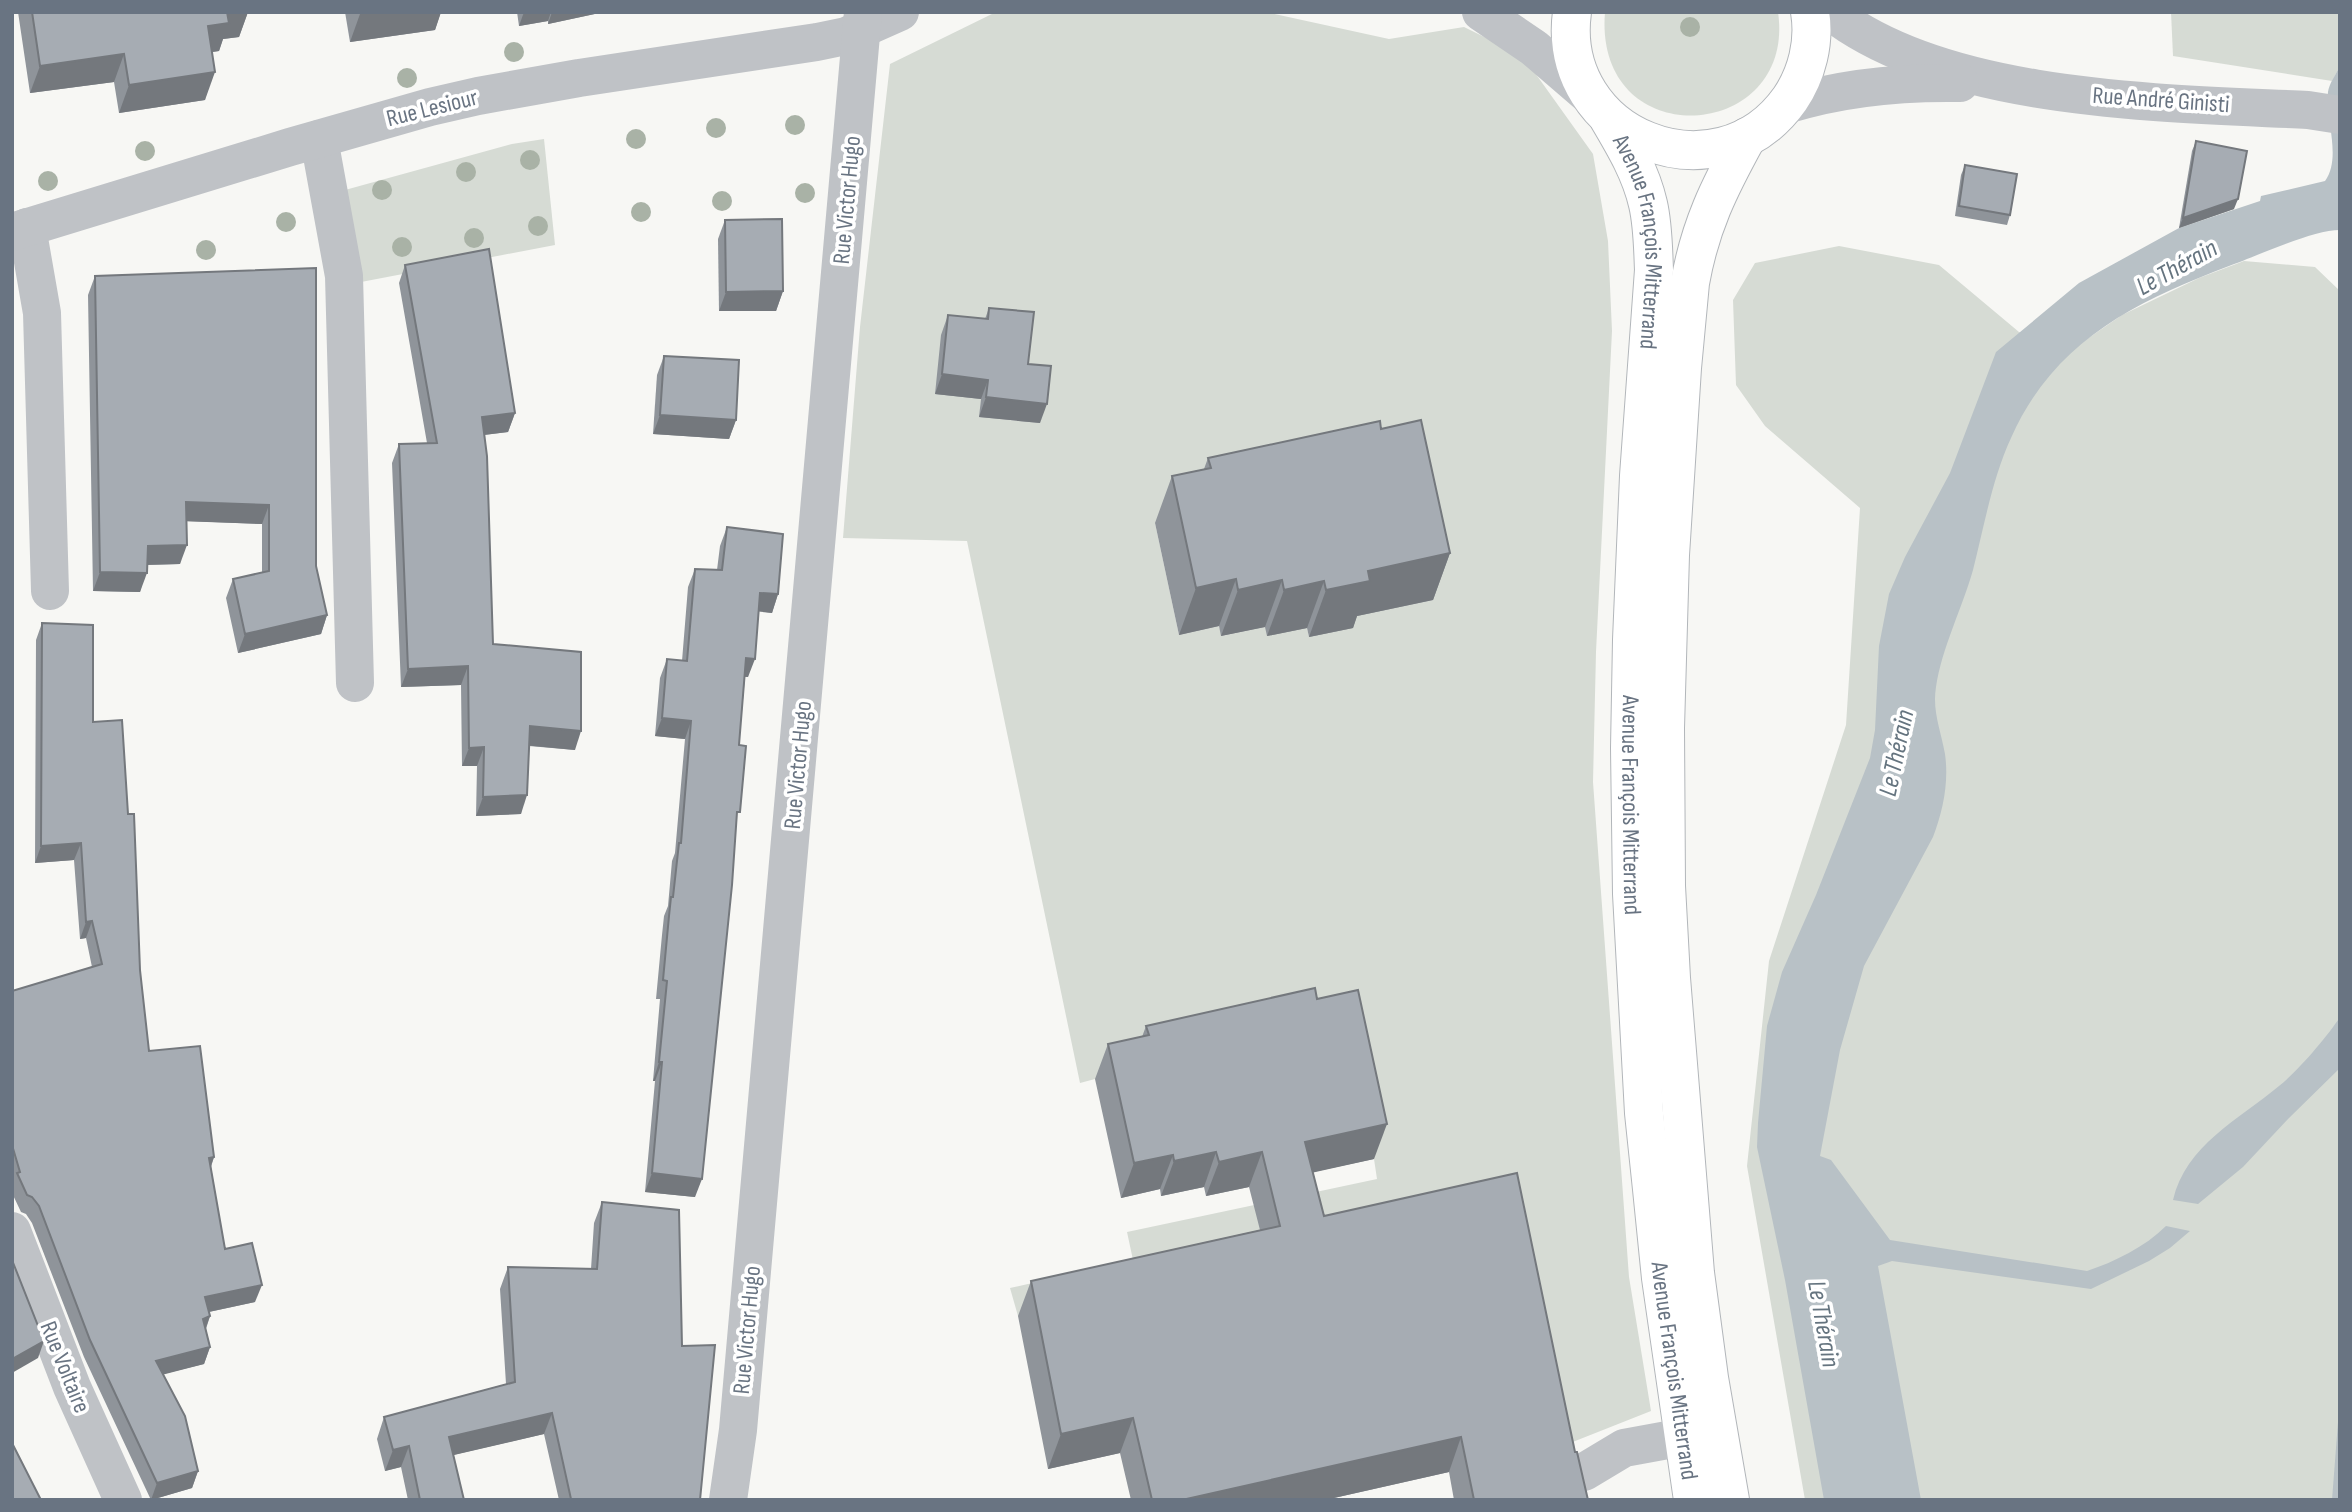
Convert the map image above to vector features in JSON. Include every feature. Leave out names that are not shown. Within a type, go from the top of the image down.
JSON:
[{"type":"main road","name":"Avenue François Mitterrand","points":[[1572,12],[1572,50],[1583,83],[1640,178],[1648,204],[1654,270],[1636,539],[1630,736],[1631,844],[1645,1121],[1661,1278],[1693,1500]]},
{"type":"main road","points":[[1600,108],[1640,139],[1675,150],[1712,149],[1747,137],[1774,117],[1796,90],[1809,57],[1810,12]]},
{"type":"main road","name":"Avenue François Mitterrand","points":[[1730,1500],[1709,1378],[1695,1273],[1668,931],[1665,728],[1673,498],[1690,283],[1695,255],[1710,209],[1747,137]]},
{"type":"street","points":[[862,21],[900,12]]},
{"type":"street","points":[[1481,12],[1534,48],[1600,108]]},
{"type":"street","name":"Rue André Ginisti","points":[[1831,12],[1874,41],[1929,62],[2015,85]]},
{"type":"street","name":"Rue Lesiour","points":[[19,230],[380,121],[478,96],[817,42],[862,21]]},
{"type":"street","name":"Rue Victor Hugo","points":[[728,1500],[738,1430],[862,21]]},
{"type":"street","name":"Rue André Ginisti","points":[[1786,105],[1824,93],[1900,83],[2015,85],[2101,96],[2324,112]]},
{"type":"street","points":[[319,139],[344,276],[355,682]]},
{"type":"street","points":[[19,230],[42,313],[50,591]]},
{"type":"street","name":"Rue Voltaire","points":[[12,1231],[72,1387],[123,1500]]},
{"type":"street","points":[[1584,1472],[1624,1448],[1684,1437]]},
{"type":"shaded area","points":[[996,12],[1265,12],[1389,39],[1464,27],[1523,56],[1593,154],[1608,241],[1612,331],[1596,652],[1593,782],[1629,1277],[1651,1411],[1555,1449],[1018,1316],[1010,1288],[1133,1260],[1127,1232],[1377,1179],[1374,1159],[1095,1079],[1080,1083],[967,541],[843,538],[860,327],[890,64]],"holes":[[[981,399],[1040,423],[980,417]],[[1155,523],[1433,600],[1389,609],[1349,609],[1309,637],[1307,628],[1265,627],[1222,636],[1219,626],[1179,635]]]},
{"type":"shaded area","points":[[1605,12],[1778,12],[1776,56],[1757,88],[1728,108],[1694,116],[1659,110],[1630,92],[1610,59]]},
{"type":"shaded area","points":[[2171,12],[2340,12],[2340,66],[2332,81],[2173,56]]},
{"type":"shaded area","points":[[544,139],[555,245],[361,282],[345,190],[512,144]]},
{"type":"shaded area","points":[[1839,246],[1939,265],[2019,332],[2074,348],[2122,315],[2199,278],[2244,261],[2315,267],[2340,291],[2340,1500],[1805,1500],[1747,1166],[1769,961],[1846,725],[1860,508],[1765,426],[1736,385],[1733,300],[1755,263]]},
{"type":"water","name":"Le Thérain","points":[[2340,66],[2340,230],[2315,234],[2284,244],[2194,280],[2161,294],[2101,329],[2074,350],[2050,375],[2029,404],[2011,438],[1994,486],[1973,570],[1943,657],[1936,687],[1936,713],[1946,765],[1946,786],[1940,817],[1933,837],[1864,966],[1840,1050],[1820,1156],[1831,1160],[1890,1240],[2087,1271],[2129,1253],[2166,1226],[2190,1231],[2149,1261],[2091,1289],[1892,1261],[1878,1266],[1921,1500],[1824,1500],[1785,1280],[1757,1147],[1758,1123],[1767,1026],[1782,972],[1816,895],[1870,758],[1875,730],[1879,646],[1889,594],[1905,557],[1950,473],[1996,352],[2079,283],[2179,228],[2260,201],[2261,196],[2325,181],[2330,172],[2333,150],[2328,92]]},
{"type":"water","points":[[2340,1017],[2340,1068],[2243,1167],[2198,1204],[2173,1200],[2189,1164],[2201,1149],[2287,1080]]},
{"type":"water","points":[[2340,1396],[2340,1500],[2332,1500]]},
{"type":"building","points":[[32,12],[227,12],[229,23],[208,26],[215,72],[129,85],[124,54],[40,66]]},
{"type":"building","points":[[2196,141],[2247,151],[2238,199],[2183,218]]},
{"type":"building","points":[[1965,165],[2017,174],[2010,215],[1959,206]]},
{"type":"building","points":[[782,219],[783,291],[726,292],[725,220]]},
{"type":"building","points":[[489,249],[515,413],[482,417],[487,456],[493,644],[581,652],[581,731],[530,726],[527,795],[483,797],[484,747],[469,748],[468,666],[408,669],[399,444],[437,443],[405,265]]},
{"type":"building","points":[[316,268],[316,566],[327,615],[245,634],[233,579],[269,571],[269,505],[186,502],[187,545],[148,546],[147,573],[100,572],[95,276]]},
{"type":"building","points":[[989,308],[1034,312],[1028,364],[1051,366],[1047,404],[986,397],[988,380],[942,374],[948,315],[988,319]]},
{"type":"building","points":[[664,356],[739,360],[736,420],[660,415]]},
{"type":"building","points":[[1421,420],[1450,553],[1368,571],[1370,581],[1326,590],[1324,581],[1284,590],[1282,580],[1238,590],[1236,579],[1196,588],[1172,476],[1211,468],[1208,458],[1380,421],[1381,429]]},
{"type":"building","points":[[727,527],[783,534],[778,594],[760,593],[755,659],[746,658],[739,745],[746,746],[740,812],[737,812],[702,1179],[652,1173],[667,981],[663,980],[671,897],[681,843],[691,721],[662,718],[667,659],[687,661],[695,569],[722,570]]},
{"type":"building","points":[[42,623],[93,625],[93,722],[122,720],[128,814],[134,814],[140,970],[149,1051],[200,1046],[214,1157],[209,1158],[225,1249],[252,1243],[262,1285],[205,1297],[210,1316],[203,1319],[210,1347],[156,1361],[185,1416],[198,1471],[157,1483],[90,1340],[39,1206],[27,1195],[17,1173],[20,1172],[12,1145],[12,991],[102,964],[92,921],[86,922],[81,843],[41,846]]},
{"type":"building","points":[[1315,988],[1317,999],[1358,990],[1387,1124],[1305,1142],[1324,1216],[1517,1173],[1575,1452],[1588,1500],[1474,1500],[1461,1437],[1182,1500],[1152,1500],[1133,1418],[1061,1434],[1031,1281],[1280,1226],[1262,1152],[1219,1162],[1216,1152],[1174,1161],[1173,1155],[1134,1163],[1108,1044],[1149,1035],[1146,1026]]},
{"type":"building","points":[[602,1202],[679,1210],[682,1346],[715,1345],[700,1500],[567,1500],[571,1499],[552,1413],[449,1437],[464,1500],[420,1500],[409,1446],[393,1450],[384,1417],[515,1382],[508,1267],[597,1269]]},
{"type":"building","points":[[12,1260],[44,1341],[12,1359]]},
{"type":"building","points":[[12,1443],[41,1500],[12,1500]]}]
